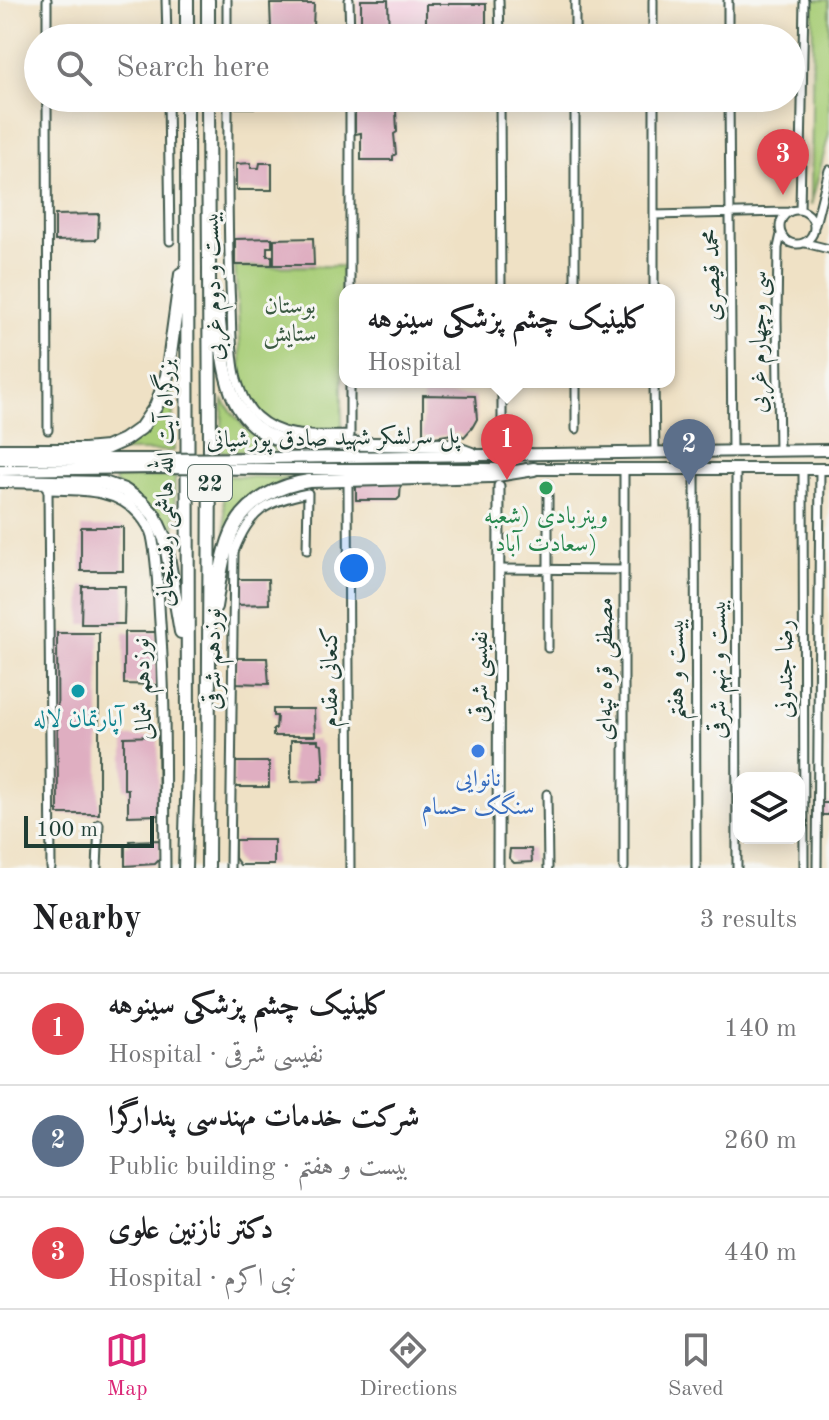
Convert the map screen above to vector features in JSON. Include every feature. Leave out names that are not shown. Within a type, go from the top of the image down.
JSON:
[{"type":"highway","points":[[187,0],[187,24]]},
{"type":"highway","points":[[208,0],[208,24]]},
{"type":"highway","name":"بزرگراه آیت الله هاشمی رفسنجانی","points":[[185,868],[188,766],[187,112]]},
{"type":"highway","name":"بزرگراه آیت الله هاشمی رفسنجانی","points":[[208,112],[208,868]]},
{"type":"highway","points":[[0,450],[106,448],[141,428],[156,406],[167,376],[187,231]]},
{"type":"highway","points":[[210,258],[228,385],[241,414],[261,432],[295,443],[447,445],[474,455]]},
{"type":"highway","points":[[208,642],[226,553],[235,526],[254,504],[274,491],[309,481],[491,476],[534,469]]},
{"type":"highway","points":[[0,481],[104,483],[124,490],[142,502],[157,521],[166,545],[187,664]]},
{"type":"main road","name":"پل سرلشکر شهید صادق پورشیانی","points":[[270,464],[474,455],[829,450]]},
{"type":"main road","name":"پل سرلشکر شهید صادق پورشیانی","points":[[0,459],[534,469],[824,469]]},
{"type":"main road","name":"پل سرلشکر شهید صادق پورشیانی","points":[[0,470],[156,464]]},
{"type":"street","points":[[47,0],[47,24]]},
{"type":"street","points":[[166,0],[167,24]]},
{"type":"street","points":[[227,0],[227,24]]},
{"type":"street","points":[[349,0],[350,24]]},
{"type":"street","points":[[499,0],[500,24]]},
{"type":"street","points":[[575,0],[575,24]]},
{"type":"street","points":[[653,0],[653,24]]},
{"type":"street","points":[[728,0],[728,24]]},
{"type":"street","points":[[804,0],[804,24]]},
{"type":"street","points":[[47,112],[48,430]]},
{"type":"street","points":[[168,112],[170,241]]},
{"type":"street","name":"بیست و دوم غربی","points":[[228,112],[229,281],[236,377],[241,393],[257,416],[287,433],[350,435],[350,388]]},
{"type":"street","points":[[350,112],[350,284]]},
{"type":"street","points":[[500,112],[501,284]]},
{"type":"street","points":[[575,112],[575,284]]},
{"type":"street","points":[[654,112],[654,284]]},
{"type":"street","name":"محمد قیصری","points":[[729,112],[732,452]]},
{"type":"street","points":[[800,210],[802,112]]},
{"type":"street","points":[[805,243],[811,238],[829,170]]},
{"type":"street","points":[[654,215],[800,210],[810,216],[814,227]]},
{"type":"street","points":[[789,212],[780,224],[781,234],[787,242],[829,249]]},
{"type":"street","name":"سی وچهارم غربی","points":[[779,451],[777,304],[781,234]]},
{"type":"street","points":[[502,388],[502,431],[531,455]]},
{"type":"street","points":[[576,388],[576,429]]},
{"type":"street","points":[[654,388],[655,453]]},
{"type":"street","name":"مصطفی قره تپه‌ای","points":[[624,469],[624,868]]},
{"type":"street","name":"رضا جندونی","points":[[817,868],[824,469]]},
{"type":"street","name":"بیست و هفتم","points":[[695,470],[696,868]]},
{"type":"street","name":"بیست و نهم شرقی","points":[[736,470],[737,868]]},
{"type":"street","name":"رضا جندونی","points":[[803,470],[804,868]]},
{"type":"street","points":[[548,484],[548,648]]},
{"type":"street","name":"نفیسی شرقی","points":[[498,868],[499,486]]},
{"type":"street","name":"کنعانی مقدم","points":[[348,487],[350,868]]},
{"type":"street","points":[[48,489],[51,868]]},
{"type":"street","name":"نوزدهم شمالی","points":[[48,489],[87,490],[118,498],[139,514],[151,533],[156,561],[163,668],[165,868]]},
{"type":"street","name":"نوزدهم شرقی","points":[[230,868],[234,552],[246,527],[267,505],[308,493],[307,550]]},
{"type":"street","points":[[499,569],[624,570]]},
{"type":"street","points":[[804,683],[818,683]]},
{"type":"street","points":[[547,794],[548,868]]},
{"type":"street","points":[[97,868],[99,824]]},
{"type":"shaded area","points":[[358,0],[486,0],[486,24],[358,24]]},
{"type":"green space","points":[[813,0],[829,0],[829,134],[811,205]]},
{"type":"green space","name":"بوستان ستایش","points":[[342,266],[342,284],[339,284],[339,388],[342,388],[342,429],[315,432],[286,428],[262,415],[253,405],[246,392],[241,367],[235,267]]},
{"type":"green space","points":[[172,383],[174,451],[111,451],[149,423],[161,407]]},
{"type":"green space","points":[[223,400],[247,430],[279,451],[221,452]]},
{"type":"green space","points":[[175,476],[174,547],[168,532],[115,482],[115,478]]},
{"type":"green space","points":[[221,476],[293,478],[280,482],[226,533]]},
{"type":"building","points":[[361,0],[388,0],[389,24],[361,24]]},
{"type":"building","points":[[270,4],[314,4],[313,24],[271,24]]},
{"type":"building","points":[[426,4],[486,4],[486,24],[426,24]]},
{"type":"building","points":[[355,112],[396,112],[396,154],[393,160],[361,160],[361,133],[355,134]]},
{"type":"building","points":[[251,163],[251,168],[259,168],[260,163],[272,163],[272,190],[236,190],[236,164]]},
{"type":"building","points":[[99,214],[98,238],[95,240],[55,241],[55,215]]},
{"type":"building","points":[[272,238],[272,247],[267,247],[267,256],[272,256],[272,265],[235,265],[235,239]]},
{"type":"building","points":[[313,238],[314,265],[274,265],[274,239]]},
{"type":"building","points":[[423,395],[475,396],[477,419],[464,437],[458,433],[423,437]]},
{"type":"building","points":[[356,481],[401,482],[400,497],[397,500],[356,500]]},
{"type":"building","points":[[81,527],[123,527],[123,571],[81,571]]},
{"type":"building","points":[[237,579],[268,579],[269,604],[237,605]]},
{"type":"building","points":[[82,586],[125,586],[124,624],[81,624]]},
{"type":"building","points":[[124,632],[156,632],[157,685],[124,684]]},
{"type":"building","points":[[57,633],[99,633],[99,814],[58,814]]},
{"type":"building","points":[[236,658],[267,658],[269,684],[236,683]]},
{"type":"building","points":[[273,709],[314,709],[315,736],[273,736],[277,716],[273,716]]},
{"type":"building","points":[[158,736],[159,815],[128,816],[128,789],[124,789],[124,737]]},
{"type":"building","points":[[291,740],[318,740],[322,744],[322,779],[291,782]]},
{"type":"building","points":[[234,762],[269,762],[269,787],[233,787]]},
{"type":"building","points":[[819,803],[829,803],[829,815],[819,815]]},
{"type":"building","points":[[160,840],[160,859],[155,864],[125,866],[125,845],[130,845],[130,841]]},
{"type":"building","points":[[235,840],[274,840],[274,865],[240,865],[235,858]]},
{"type":"building","points":[[510,849],[531,849],[532,862],[514,863],[509,858]]},
{"type":"place","name":"دکتر نازنین علوی","points":[[783,195]]},
{"type":"place","name":"کلینیک چشم پزشکی سینوهه","points":[[507,480]]},
{"type":"place","name":"شرکت خدمات مهندسى پندارگرا","points":[[689,485]]},
{"type":"place","name":"وینربادی (شعبه سعادت آباد)","points":[[546,488]]},
{"type":"place","name":"آپارتمان لاله","points":[[78,691]]},
{"type":"place","name":"نانوایی سنگک حسام","points":[[478,751]]}]
